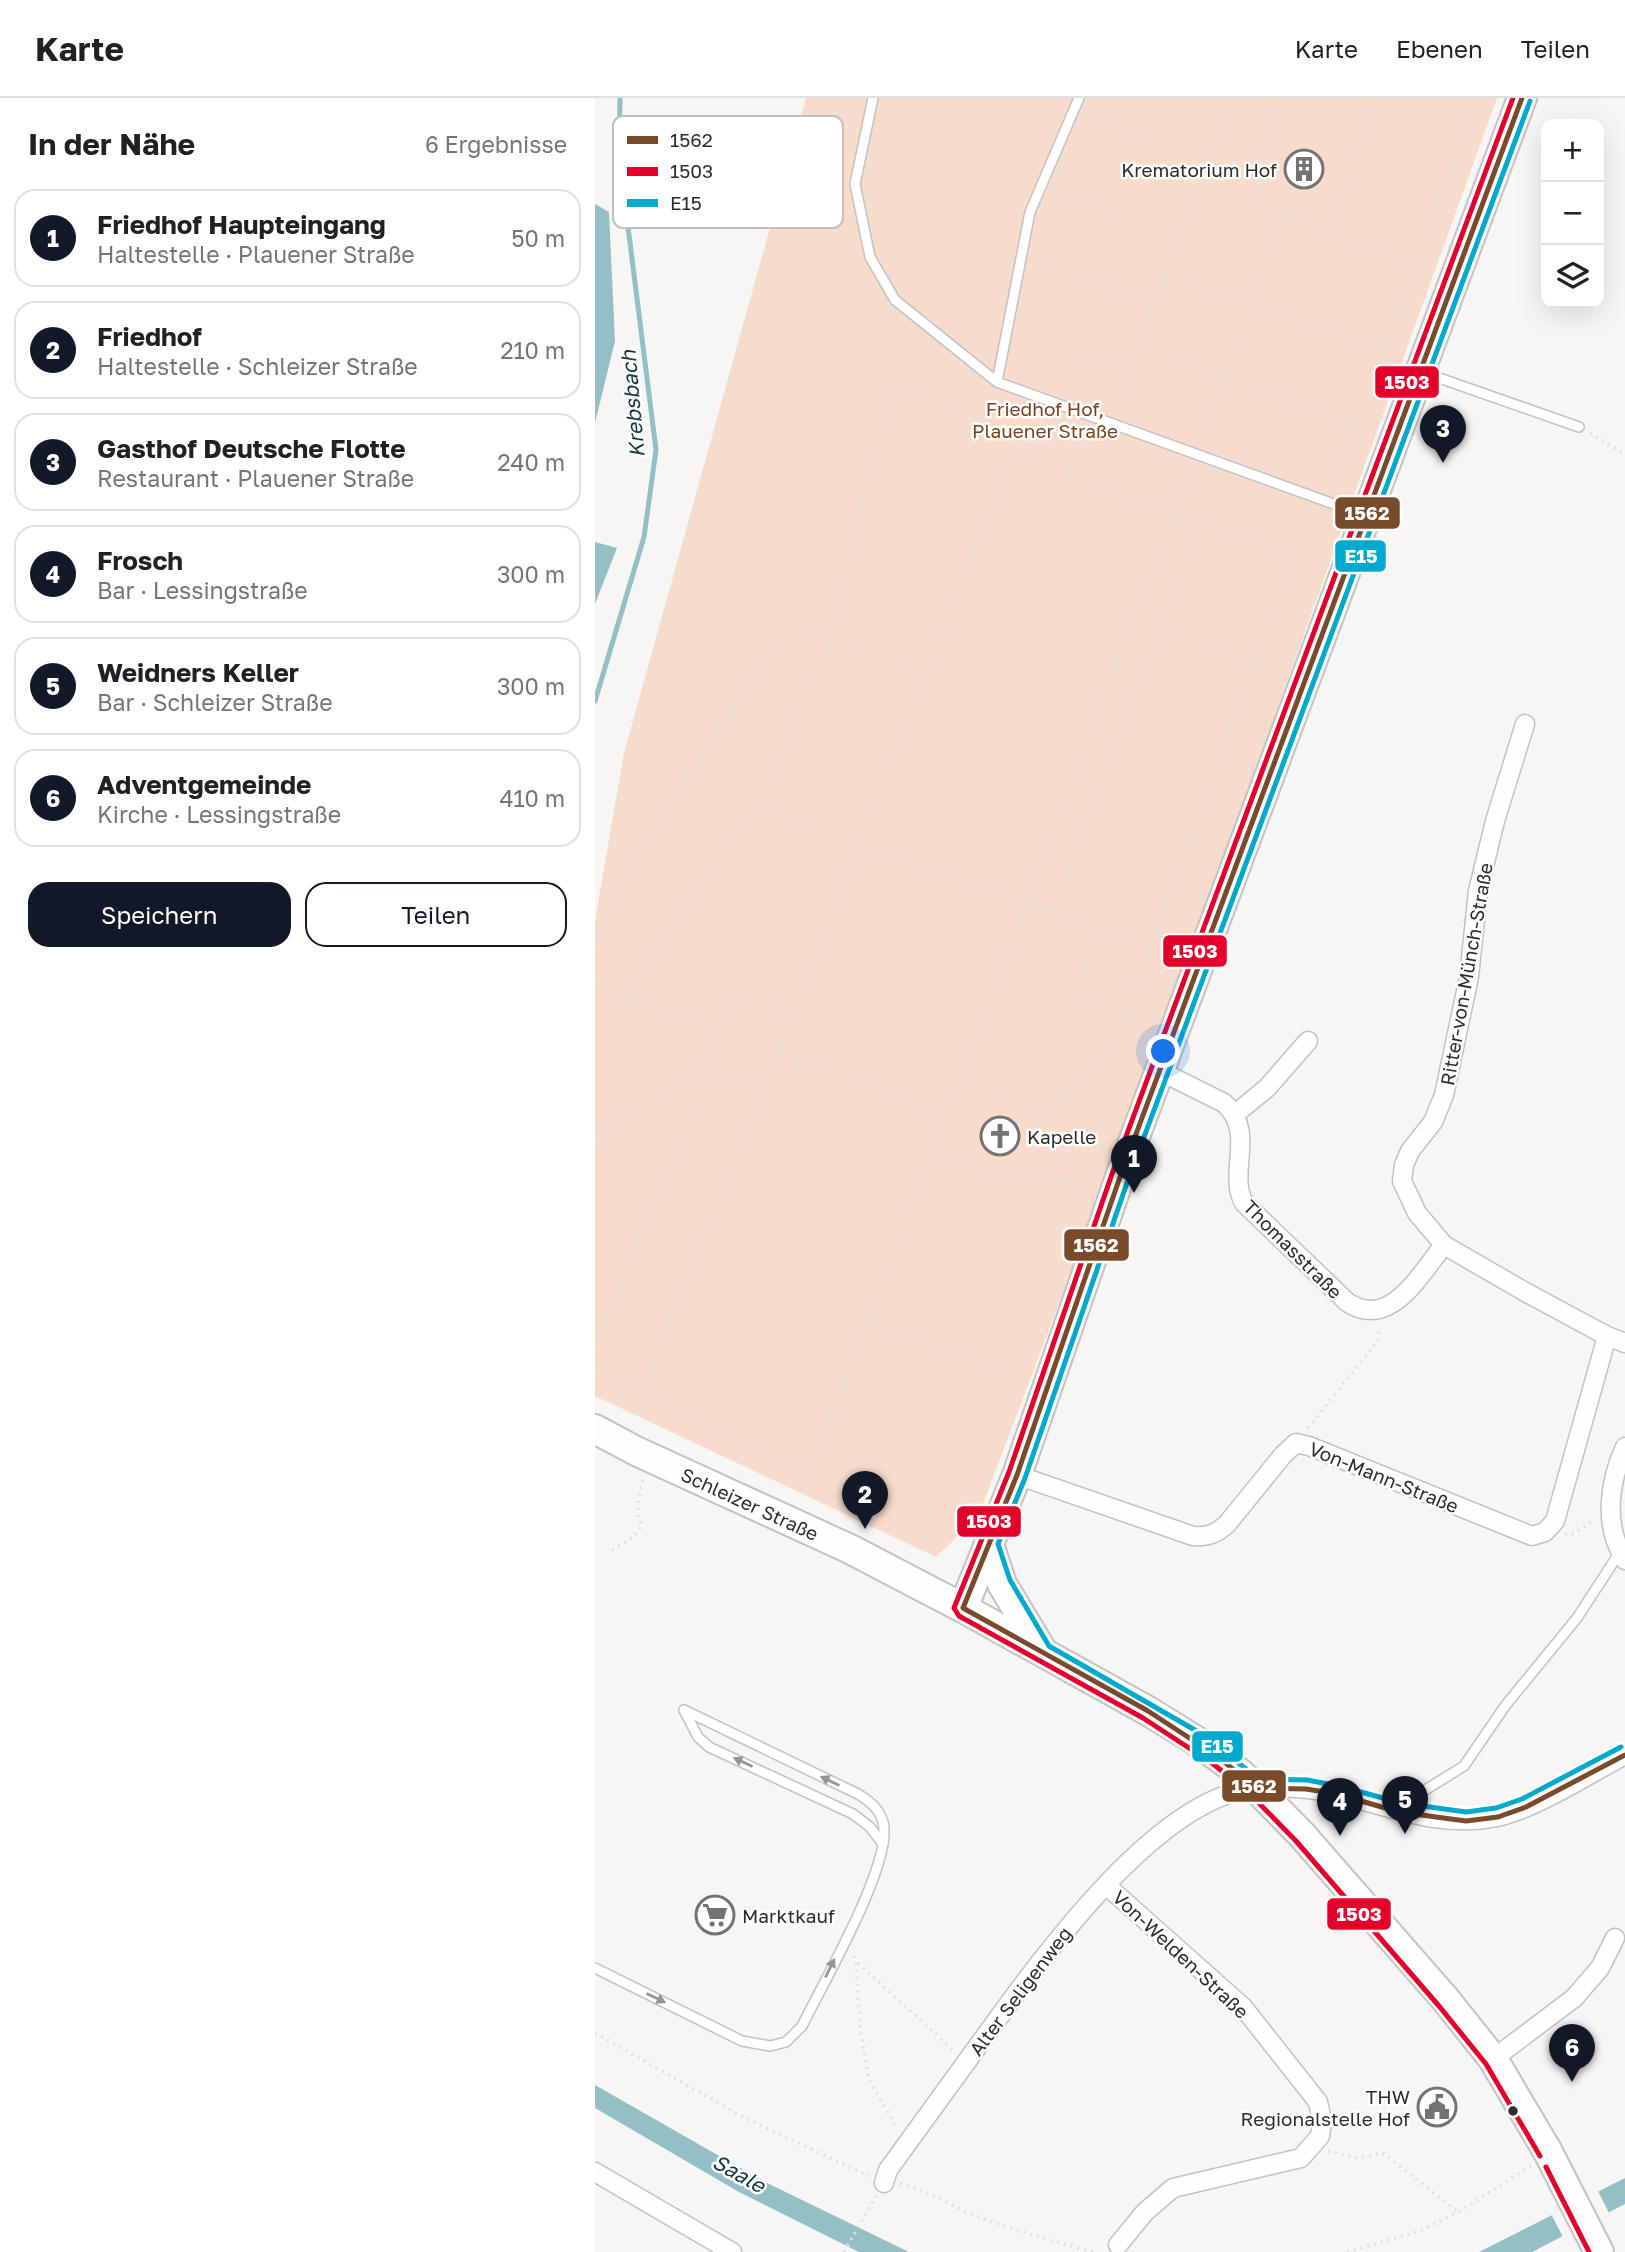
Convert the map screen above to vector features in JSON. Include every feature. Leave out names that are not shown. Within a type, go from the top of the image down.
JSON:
[{"type":"main road","points":[[963,1608],[1017,1475],[1128,1156],[1522,98]]},
{"type":"main road","name":"Schleizer Straße","points":[[595,1429],[636,1451],[850,1549],[963,1608],[1183,1733],[1217,1756],[1256,1788],[1302,1835],[1446,2000],[1493,2059],[1551,2157],[1599,2252]]},
{"type":"main road","points":[[989,1544],[1002,1584],[1043,1652]]},
{"type":"street","name":"Ritter-von-Münch-Straße","points":[[1444,1245],[1417,1213],[1406,1195],[1402,1181],[1404,1165],[1433,1122],[1444,1095],[1469,977],[1478,891],[1495,821],[1525,724]]},
{"type":"street","points":[[1160,1071],[1224,1103],[1234,1115],[1250,1105],[1308,1041]]},
{"type":"street","name":"Thomasstraße","points":[[1234,1115],[1238,1123],[1241,1146],[1238,1186],[1244,1203],[1346,1302],[1368,1312],[1381,1310]]},
{"type":"street","points":[[1381,1310],[1395,1302],[1407,1290],[1444,1245],[1515,1287],[1625,1343]]},
{"type":"street","points":[[1545,1532],[1555,1521],[1607,1336]]},
{"type":"street","name":"Von-Mann-Straße","points":[[1017,1475],[1193,1536],[1205,1537],[1216,1533],[1227,1524],[1283,1455],[1296,1443],[1532,1536],[1545,1532]]},
{"type":"street","points":[[1622,1556],[1611,1521],[1610,1493],[1625,1447]]},
{"type":"street","points":[[1256,1788],[1306,1789],[1337,1794],[1399,1812],[1466,1821],[1498,1817],[1526,1807],[1625,1755]]},
{"type":"street","name":"Alter Seligenweg","points":[[881,2188],[888,2170],[1050,1947],[1107,1886],[1153,1839],[1175,1822],[1204,1803],[1231,1793],[1256,1788]]},
{"type":"street","name":"Von-Welden-Straße","points":[[1107,1886],[1243,2007],[1318,2102],[1322,2120],[1320,2136],[1312,2148]]},
{"type":"street","points":[[1493,2059],[1574,1998],[1600,1968],[1615,1938]]},
{"type":"street","points":[[1118,2245],[1145,2212],[1173,2188],[1285,2163],[1301,2158],[1312,2148]]},
{"type":"street","points":[[595,2172],[732,2252]]},
{"type":"lane","points":[[873,98],[855,184],[870,257],[895,300],[997,382],[1367,516]]},
{"type":"lane","points":[[997,382],[1030,212],[1077,102]]},
{"type":"lane","points":[[1420,372],[1579,427]]},
{"type":"lane","points":[[1399,1812],[1417,1795],[1464,1766],[1505,1706],[1577,1618],[1622,1556]]},
{"type":"lane","points":[[595,1968],[742,2040],[770,2046],[786,2042],[801,2026],[875,1878],[884,1845],[883,1822],[874,1805],[858,1794],[684,1710],[698,1737],[709,1747],[853,1814],[870,1827],[884,1845]]},
{"type":"path","points":[[1110,423],[1231,98]]},
{"type":"path","points":[[1282,98],[1262,150],[1273,154],[1256,202],[1415,266]]},
{"type":"path","points":[[1327,231],[1379,98]]},
{"type":"path","points":[[1077,102],[1147,142]]},
{"type":"path","points":[[1328,502],[1461,142],[1464,117]]},
{"type":"path","points":[[1043,183],[1117,213]]},
{"type":"path","points":[[595,1370],[809,1476],[1287,214]]},
{"type":"path","points":[[1022,254],[1155,304]]},
{"type":"path","points":[[1192,283],[1384,351]]},
{"type":"path","points":[[1075,351],[1129,373]]},
{"type":"path","points":[[1163,356],[1357,425]]},
{"type":"path","points":[[625,999],[755,807],[831,643],[891,385],[1021,438],[1039,464],[1294,557],[1115,1043],[1049,1113]]},
{"type":"path","points":[[1579,427],[1625,454]]},
{"type":"path","points":[[642,1394],[1021,438]]},
{"type":"path","points":[[1052,911],[1202,523]]},
{"type":"path","points":[[595,949],[628,867],[786,628],[926,676]]},
{"type":"path","points":[[1161,628],[1255,665]]},
{"type":"path","points":[[755,807],[859,846],[1151,945]]},
{"type":"path","points":[[1099,928],[1072,996],[1125,1017]]},
{"type":"path","points":[[595,982],[610,994],[720,1030]]},
{"type":"path","points":[[595,1141],[625,1112],[704,1068],[736,991],[792,1014]]},
{"type":"path","points":[[777,1052],[946,1115]]},
{"type":"path","points":[[704,1068],[761,1091]]},
{"type":"path","points":[[595,1346],[710,1070]]},
{"type":"path","points":[[960,1077],[1049,1113],[1062,1130],[1128,1156]]},
{"type":"path","points":[[1058,1182],[1075,1136]]},
{"type":"path","points":[[932,1151],[1024,1182],[1044,1177],[1112,1201]]},
{"type":"path","points":[[1296,1443],[1378,1341],[1381,1310]]},
{"type":"path","points":[[867,1323],[1009,1376]]},
{"type":"path","points":[[612,1550],[634,1537],[642,1525],[637,1512],[641,1499],[639,1487],[654,1458]]},
{"type":"path","points":[[1545,1532],[1571,1535],[1610,1509]]},
{"type":"path","points":[[845,1939],[856,1962],[966,2063]]},
{"type":"path","points":[[856,1962],[860,2028],[869,2080],[907,2144]]},
{"type":"path","points":[[595,2033],[747,2119],[881,2188],[918,2186],[967,2212],[1025,2234],[1095,2252]]},
{"type":"path","points":[[1312,2148],[1358,2158],[1383,2152],[1458,2212]]},
{"type":"path","points":[[1347,2252],[1420,2231],[1458,2212],[1551,2157]]},
{"type":"path","points":[[844,2252],[881,2188]]},
{"type":"green space","name":"Friedhof Hof, Plauener Straße","points":[[806,98],[1497,98],[1144,1079],[978,1517],[936,1557],[595,1396],[595,920],[624,753],[770,228],[843,228],[843,116],[801,116]]},
{"type":"water","points":[[595,204],[609,212],[615,341],[595,423]]},
{"type":"water","points":[[595,542],[617,548],[595,604]]},
{"type":"water","name":"Saale","points":[[595,2085],[765,2182],[909,2252],[859,2252],[739,2192],[595,2108]]},
{"type":"water","points":[[1625,2178],[1625,2204],[1532,2252],[1479,2252]]},
{"type":"pier","points":[[1597,2189],[1610,2215],[1564,2239],[1550,2212]]},
{"type":"waterway","name":"Krebsbach","points":[[620,98],[620,116]]},
{"type":"waterway","name":"Krebsbach","points":[[595,701],[644,537],[656,450],[628,228]]},
{"type":"transit line","name":"1503","points":[[1513,98],[1112,1174],[1009,1472],[954,1608],[959,1616],[1143,1718],[1212,1763],[1250,1794],[1296,1841],[1486,2064],[1540,2156]]},
{"type":"transit line","name":"1562","points":[[1522,98],[1120,1177],[1017,1475],[963,1608],[1148,1711],[1217,1756],[1256,1788],[1306,1789],[1337,1794],[1399,1812],[1466,1821],[1498,1817],[1526,1807],[1625,1755]]},
{"type":"transit line","name":"E15","points":[[1530,101],[1128,1180],[1025,1478],[998,1544],[1010,1580],[1049,1646],[1200,1733],[1259,1779],[1307,1780],[1401,1803],[1466,1812],[1496,1808],[1522,1799],[1621,1747]]},
{"type":"transit line","name":"1503","points":[[1546,2167],[1589,2252]]},
{"type":"place","name":"Krematorium Hof","points":[[1304,169]]},
{"type":"place","name":"Gasthof Deutsche Flotte","points":[[1443,463]]},
{"type":"place","name":"Kapelle","points":[[1000,1136]]},
{"type":"place","name":"Friedhof Haupteingang","points":[[1134,1193]]},
{"type":"place","name":"Friedhof","points":[[865,1529]]},
{"type":"place","name":"Weidners Keller","points":[[1405,1834]]},
{"type":"place","name":"Frosch","points":[[1340,1836]]},
{"type":"place","name":"Marktkauf","points":[[715,1915]]},
{"type":"place","name":"Adventgemeinde","points":[[1572,2082]]},
{"type":"place","name":"THW Regionalstelle Hof","points":[[1437,2107]]}]
